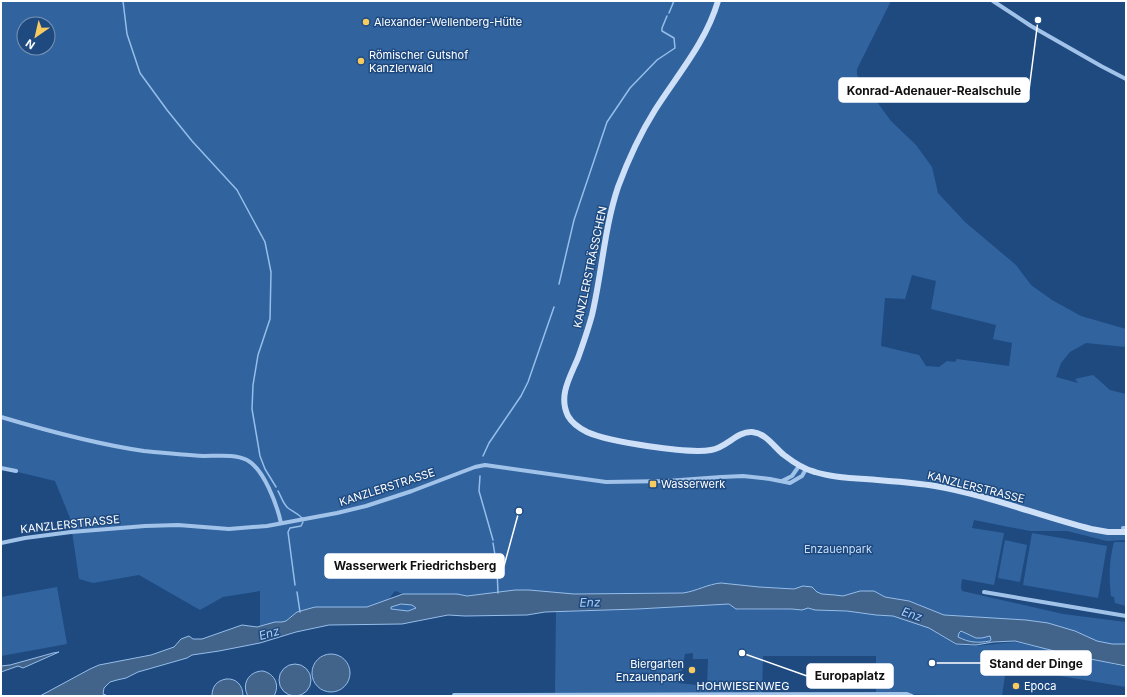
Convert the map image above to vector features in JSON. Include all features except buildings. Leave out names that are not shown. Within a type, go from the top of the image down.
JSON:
[{"type":"main road","name":"KANZLERSTRÄSSCHEN","points":[[718,1],[712,19],[702,40],[647,123],[623,174],[611,211],[592,316],[585,339],[566,386],[564,399],[565,407],[574,423],[590,434],[659,447],[687,450],[712,450],[724,446],[742,434],[755,432],[762,436],[781,453],[799,466],[806,469]]},
{"type":"main road","name":"KANZLERSTRASSE","points":[[806,469],[824,475],[837,477],[920,483],[947,488],[1090,529],[1108,532],[1125,530]]},
{"type":"street","points":[[993,1],[1032,26],[1124,78],[1126,72]]},
{"type":"street","points":[[1,417],[60,435],[112,446],[187,455],[243,458],[252,463],[266,483],[278,511],[281,523]]},
{"type":"street","name":"KANZLERSTRASSE","points":[[1,543],[25,538],[71,532],[145,526],[228,529],[256,528],[366,506],[412,492],[458,473],[485,465],[606,482],[667,481],[743,476],[790,483],[804,474],[806,469]]},
{"type":"street","points":[[778,481],[788,479],[799,466]]},
{"type":"street","points":[[1,468],[16,471]]},
{"type":"street","points":[[984,592],[1126,616]]},
{"type":"street","name":"HOHWIESENWEG","points":[[454,695],[909,694],[912,696]]},
{"type":"green space","name":"Enzauenpark","points":[[1,1],[891,1],[857,69],[857,75],[891,121],[916,145],[932,167],[938,193],[965,222],[1016,265],[1031,285],[1052,300],[1081,316],[1126,329],[1126,347],[1086,343],[1070,352],[1061,363],[1056,377],[1078,383],[1075,379],[1093,375],[1110,390],[1126,394],[1126,540],[1107,541],[1067,531],[1030,531],[974,520],[972,528],[1004,533],[994,585],[962,579],[962,591],[1063,614],[1126,622],[1126,644],[1112,644],[1097,641],[1075,631],[1047,623],[1026,620],[944,615],[909,601],[885,597],[874,591],[860,591],[843,596],[822,594],[817,592],[812,587],[803,586],[794,589],[714,584],[692,592],[683,593],[574,594],[515,590],[467,596],[457,594],[403,594],[395,591],[388,600],[367,607],[303,610],[297,612],[286,621],[260,627],[260,591],[223,597],[200,610],[139,575],[93,583],[79,579],[70,518],[55,481],[1,468]],"holes":[[[912,275],[936,281],[931,309],[996,325],[993,339],[1012,343],[1009,366],[957,359],[955,362],[947,361],[939,367],[926,366],[919,355],[881,346],[885,298],[905,299]]]},
{"type":"green space","points":[[1032,533],[1107,546],[1098,598],[1023,585]]},
{"type":"green space","points":[[1005,540],[1027,545],[1020,582],[998,578]]},
{"type":"green space","points":[[1114,542],[1126,542],[1126,606],[1115,603],[1114,597],[1111,596],[1110,569]]},
{"type":"green space","points":[[57,587],[67,644],[1,656],[1,597]]},
{"type":"green space","points":[[401,604],[412,605],[416,608],[408,611],[391,609],[391,607]]},
{"type":"green space","points":[[729,604],[740,610],[808,608],[815,610],[847,611],[893,616],[929,628],[956,645],[976,646],[1015,642],[1126,667],[1126,687],[983,663],[1006,668],[1002,696],[876,694],[876,656],[763,656],[762,693],[555,693],[556,611],[637,609]],"holes":[[[693,653],[693,659],[708,659],[707,686],[678,683],[685,654]]]},
{"type":"green space","points":[[961,631],[976,638],[991,636],[991,640],[978,642],[966,640],[958,637]]},
{"type":"water","name":"Enz","points":[[721,583],[794,589],[803,586],[812,587],[817,592],[822,594],[843,596],[860,591],[874,591],[885,597],[909,601],[944,615],[1026,620],[1048,623],[1075,631],[1097,641],[1112,644],[1126,644],[1126,666],[1070,655],[1015,641],[993,642],[976,645],[956,644],[929,628],[893,616],[847,611],[815,610],[808,608],[802,610],[736,609],[729,604],[545,612],[527,615],[448,615],[402,624],[329,625],[296,632],[260,643],[192,655],[187,658],[138,672],[126,678],[110,682],[104,688],[103,694],[108,696],[40,696],[99,665],[151,655],[174,647],[181,639],[189,636],[193,639],[202,639],[242,625],[257,627],[275,622],[286,621],[297,612],[315,607],[367,607],[403,594],[457,594],[467,596],[515,590],[574,594],[683,593]],"holes":[[[401,604],[412,605],[416,608],[408,611],[391,609],[391,607]],[[961,631],[976,638],[990,636],[991,640],[978,642],[966,640],[958,637]]]},
{"type":"water","points":[[59,652],[23,668],[18,666],[1,672],[1,666]]},
{"type":"water","points":[[331,654],[341,657],[347,663],[350,673],[347,683],[341,689],[331,692],[321,689],[315,683],[312,673],[315,663],[321,657]]},
{"type":"water","points":[[292,664],[298,664],[308,671],[311,680],[310,686],[304,693],[298,696],[292,696],[282,689],[279,683],[279,677],[286,667]]},
{"type":"water","points":[[263,671],[271,675],[275,680],[276,692],[274,696],[248,696],[245,687],[248,679],[254,673]]},
{"type":"water","points":[[226,679],[236,681],[238,683],[242,689],[243,696],[212,696],[215,685]]},
{"type":"waterway","points":[[123,1],[127,34],[140,73],[192,141],[237,190],[265,242],[271,272],[270,319],[258,355],[253,385],[252,409],[260,456],[265,469],[276,487]]},
{"type":"waterway","points":[[669,13],[674,1]]},
{"type":"waterway","points":[[559,284],[574,220],[607,122],[630,88],[657,60],[675,48],[674,38],[662,31],[667,16]]},
{"type":"waterway","points":[[483,456],[489,443],[521,396],[528,382],[554,307]]},
{"type":"waterway","points":[[480,476],[479,491],[493,540]]},
{"type":"waterway","points":[[278,491],[286,506],[302,518]]},
{"type":"waterway","points":[[295,585],[288,532],[290,528],[301,526],[303,522]]},
{"type":"waterway","points":[[493,543],[497,567]]},
{"type":"waterway","points":[[497,569],[498,593]]},
{"type":"waterway","points":[[297,592],[300,612]]},
{"type":"place","name":"Konrad-Adenauer-Realschule","points":[[1038,20]]},
{"type":"place","name":"Alexander-Wellenberg-Hütte","points":[[366,22]]},
{"type":"place","name":"Römischer Gutshof Kanzlerwald","points":[[361,61]]},
{"type":"place","name":"Wasserwerk","points":[[653,484]]},
{"type":"place","name":"Wasserwerk Friedrichsberg","points":[[519,511]]},
{"type":"place","name":"Europaplatz","points":[[742,653]]},
{"type":"place","name":"Stand der Dinge","points":[[932,663]]},
{"type":"place","name":"Biergarten Enzauenpark","points":[[692,670]]},
{"type":"place","name":"Epoca","points":[[1016,686]]}]
